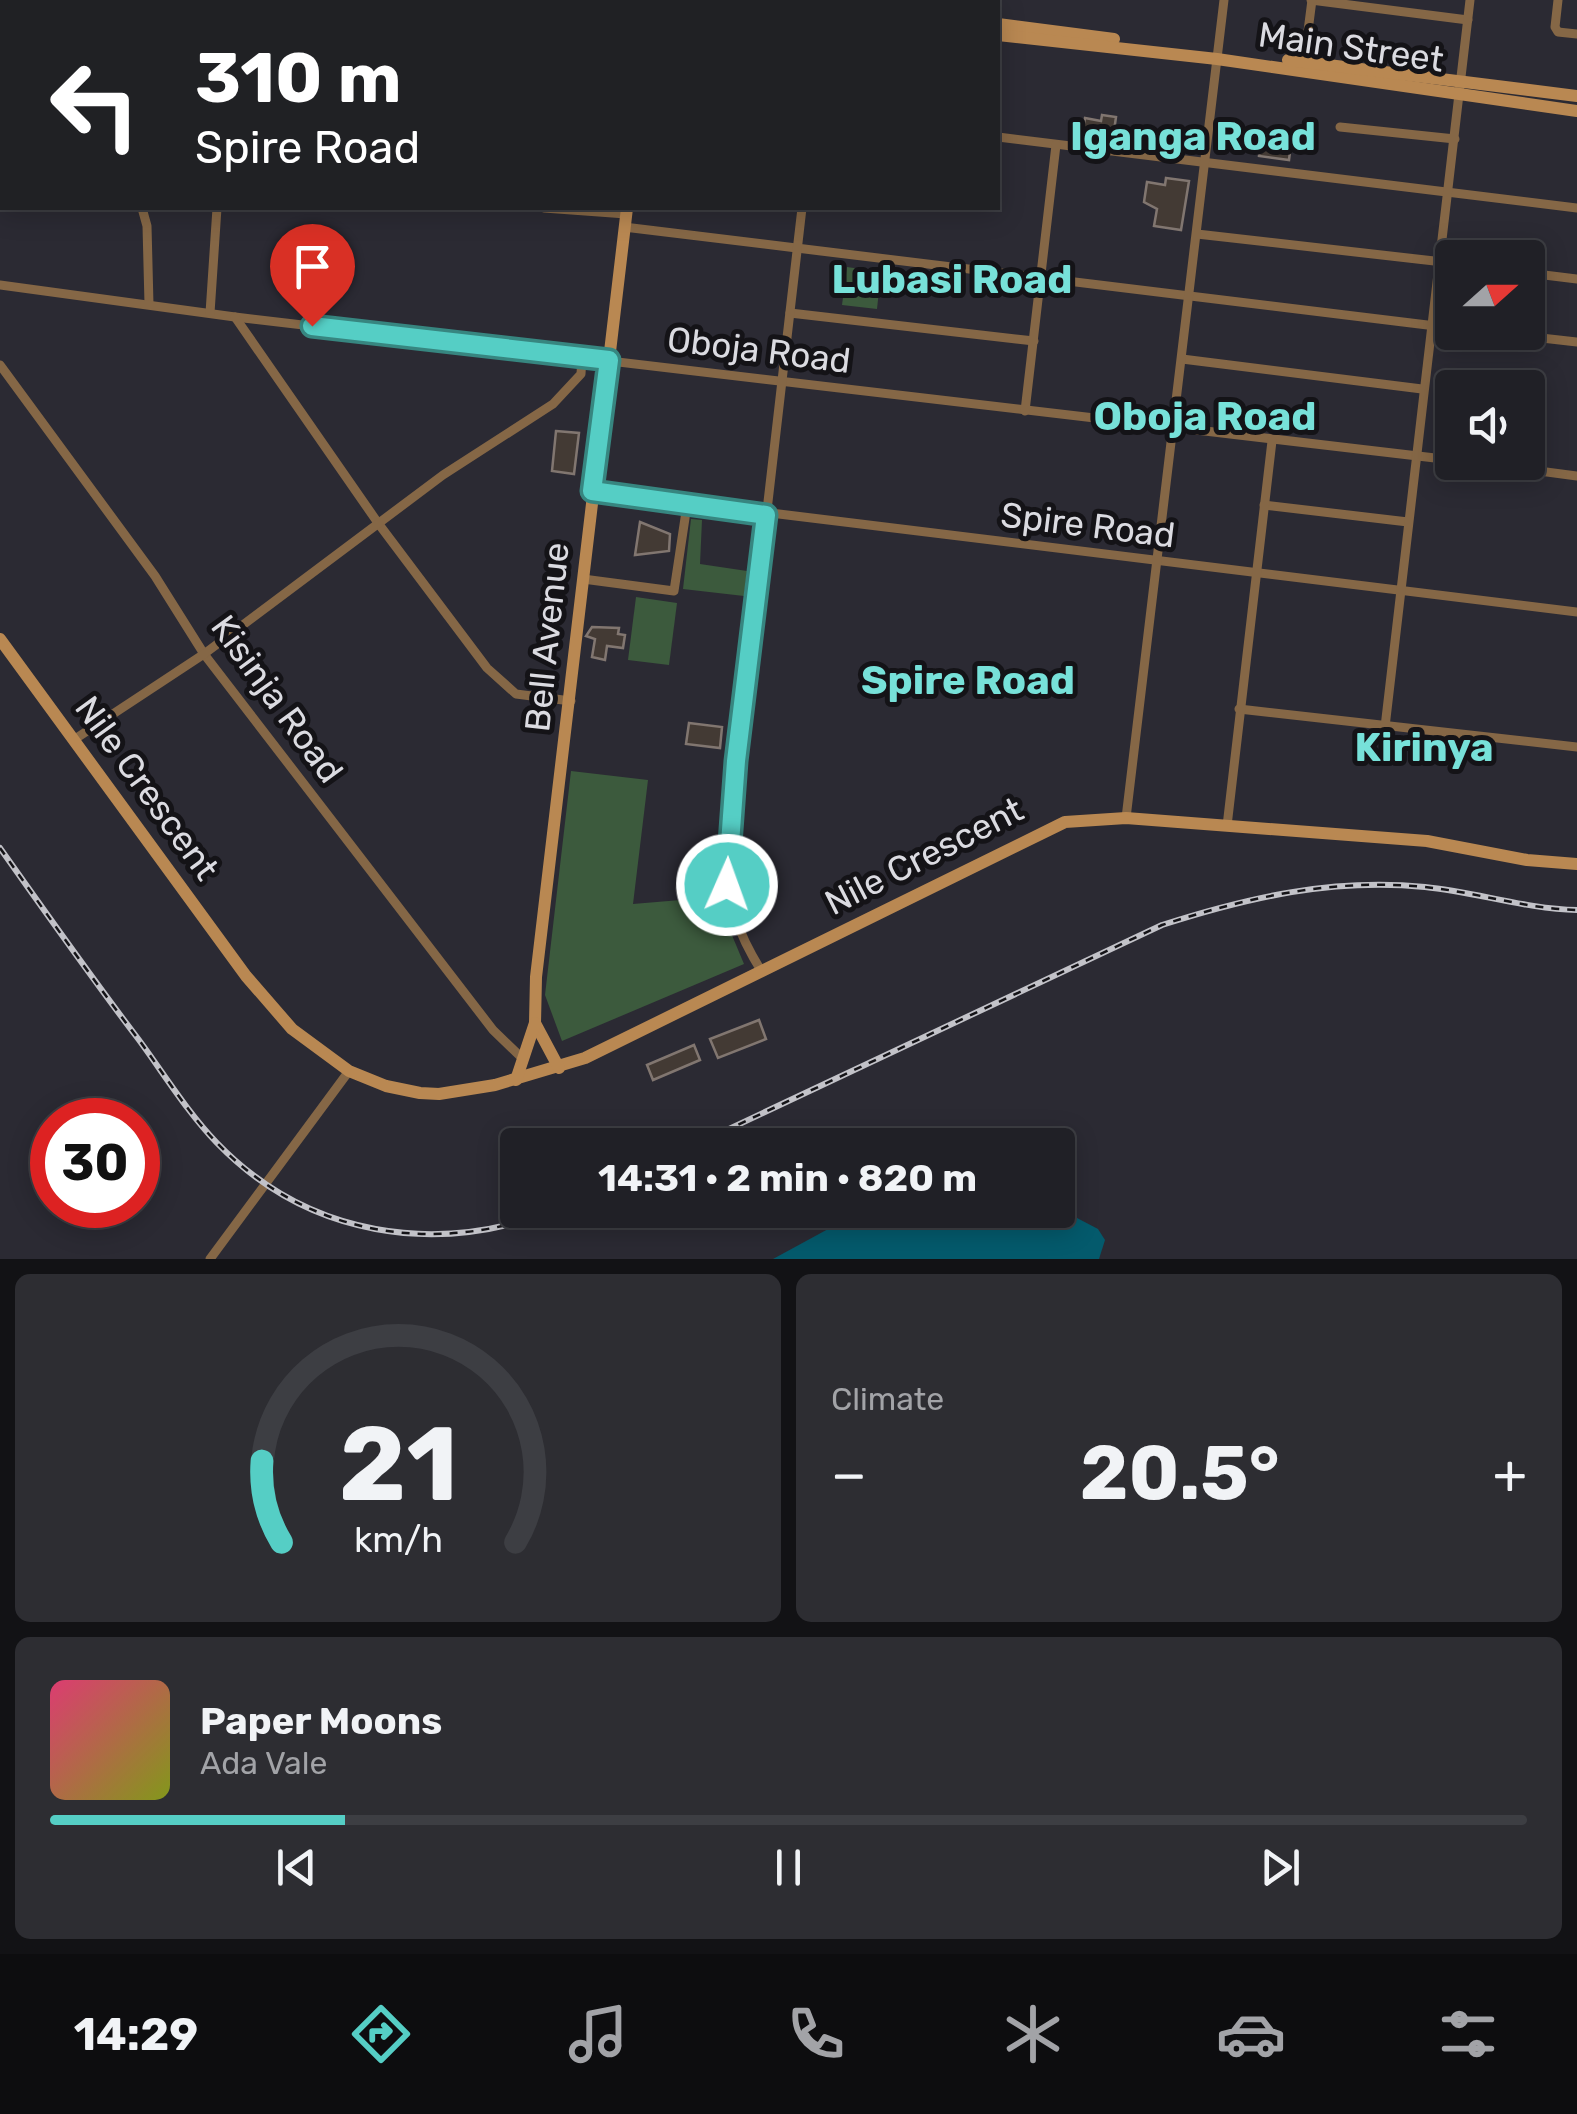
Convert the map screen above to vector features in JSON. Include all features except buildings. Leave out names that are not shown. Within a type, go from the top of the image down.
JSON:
[{"type":"street","points":[[1126,818],[1224,0]]},
{"type":"street","points":[[1304,62],[1312,0],[1468,20]]},
{"type":"street","points":[[1443,240],[1470,0]]},
{"type":"street","points":[[1558,0],[1555,27],[1558,32],[1577,34]]},
{"type":"street","name":"Main Street","points":[[1000,24],[1460,86],[1577,96]]},
{"type":"street","name":"Main Street","points":[[1000,34],[1304,62],[1460,86],[1577,111]]},
{"type":"street","points":[[1340,126],[1455,139]]},
{"type":"street","points":[[1000,137],[1577,208]]},
{"type":"street","points":[[1026,410],[1056,145]]},
{"type":"street","points":[[143,210],[148,226],[149,304]]},
{"type":"street","points":[[210,313],[217,210]]},
{"type":"street","points":[[564,210],[626,216],[797,246],[1435,326]]},
{"type":"street","points":[[762,972],[730,907],[726,856],[802,210]]},
{"type":"street","name":"Bell Avenue","points":[[559,1068],[536,1023],[536,977],[626,216]]},
{"type":"street","points":[[1197,234],[1435,261]]},
{"type":"street","points":[[1545,275],[1577,279]]},
{"type":"street","name":"Oboja Road","points":[[0,285],[234,318],[1435,458]]},
{"type":"street","points":[[1384,727],[1435,298]]},
{"type":"street","points":[[790,313],[1034,340]]},
{"type":"street","points":[[234,318],[378,523],[487,668],[504,685],[527,698],[571,701]]},
{"type":"street","points":[[1545,338],[1577,342]]},
{"type":"street","points":[[76,739],[204,654],[443,475],[554,404],[581,374],[582,357]]},
{"type":"street","points":[[1182,359],[1422,389]]},
{"type":"street","name":"Kisinja Road","points":[[0,366],[155,576],[191,627],[204,654],[493,1030],[521,1057]]},
{"type":"street","points":[[1227,826],[1272,441]]},
{"type":"street","points":[[1545,472],[1577,476]]},
{"type":"street","name":"Spire Road","points":[[592,491],[1577,612]]},
{"type":"street","points":[[583,578],[674,591],[686,505]]},
{"type":"street","points":[[1264,505],[1408,522]]},
{"type":"street","name":"Nile Crescent","points":[[0,638],[246,976],[292,1029],[349,1071],[386,1086],[440,1094],[559,1068],[762,972],[1045,828],[1080,819],[1126,818],[1427,840],[1537,861],[1577,864]]},
{"type":"street","points":[[1240,709],[1577,747]]},
{"type":"street","points":[[516,1080],[536,1023]]},
{"type":"street","points":[[210,1259],[349,1071]]},
{"type":"green space","points":[[847,267],[881,272],[877,309],[842,305]]},
{"type":"green space","points":[[691,519],[702,520],[700,564],[747,571],[744,596],[683,589]]},
{"type":"green space","points":[[636,597],[677,603],[669,665],[628,660]]},
{"type":"green space","points":[[571,771],[648,780],[633,904],[716,897],[744,964],[562,1041],[545,995]]},
{"type":"water","points":[[1075,1217],[1098,1229],[1105,1240],[1099,1259],[773,1259],[830,1228],[1075,1228]]},
{"type":"railway","points":[[0,848],[196,1119],[253,1175],[291,1200],[333,1218],[376,1229],[420,1234],[500,1226]]},
{"type":"railway","points":[[731,1128],[1162,925],[1227,906],[1292,892],[1391,885],[1444,889],[1577,910]]},
{"type":"district","name":"Iganga Road","points":[[1193,136]]},
{"type":"district","name":"Lubasi Road","points":[[952,279]]},
{"type":"district","name":"Oboja Road","points":[[1205,416]]},
{"type":"district","name":"Spire Road","points":[[968,680]]},
{"type":"district","name":"Kirinya","points":[[1424,747]]},
{"type":"route","points":[[312,326],[609,360],[592,491],[766,515],[736,761],[726,856],[727,885]]}]
